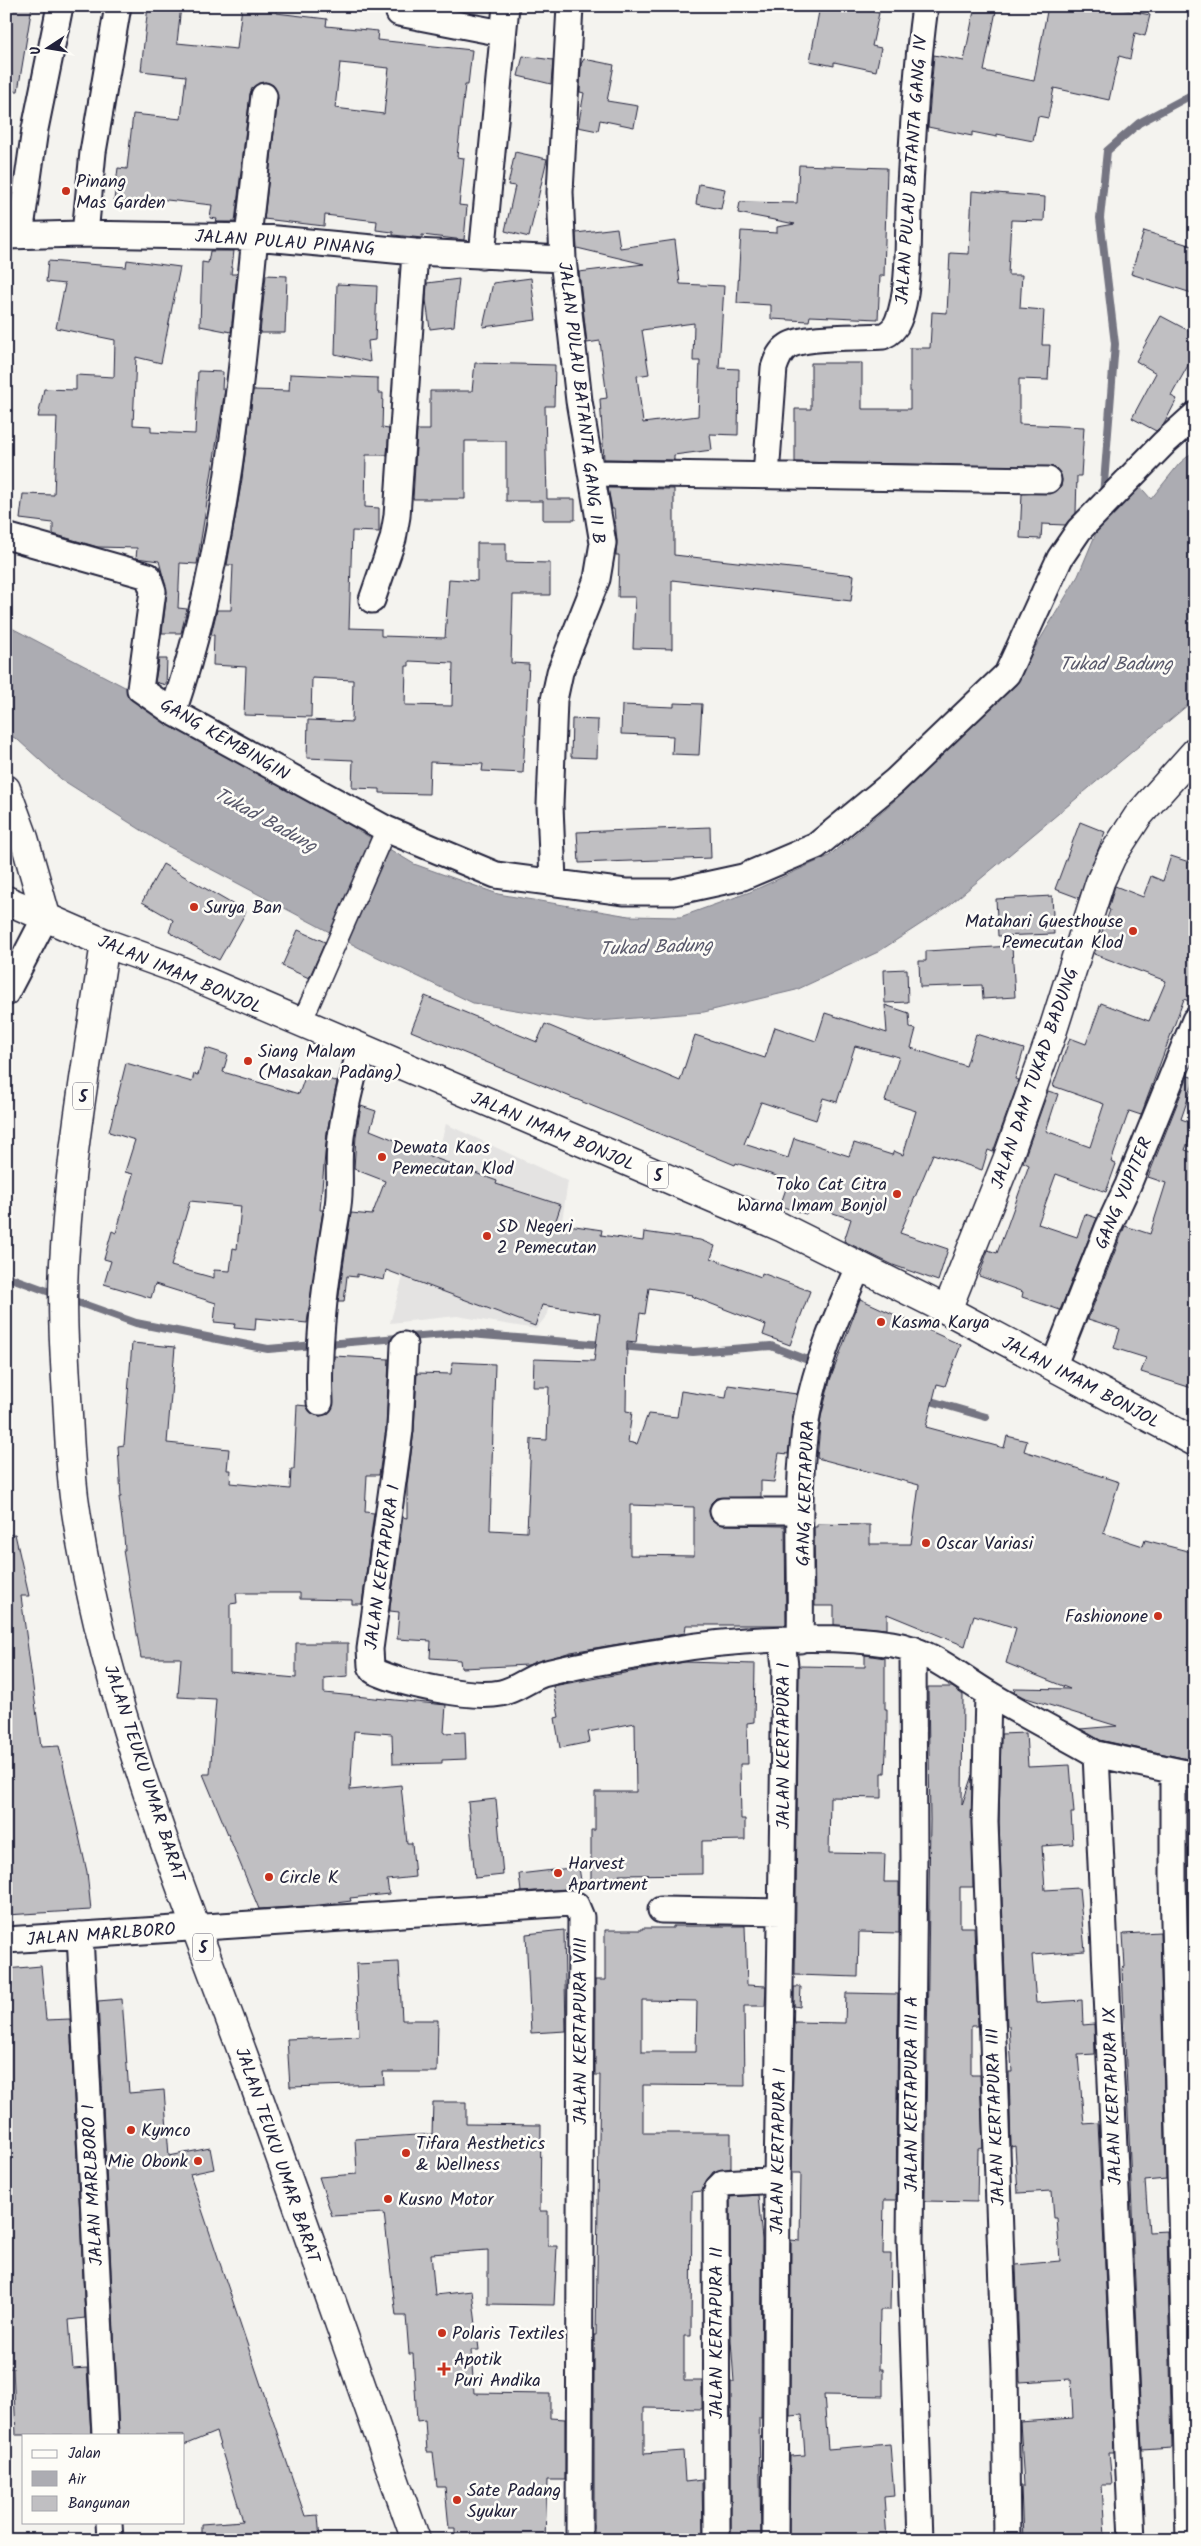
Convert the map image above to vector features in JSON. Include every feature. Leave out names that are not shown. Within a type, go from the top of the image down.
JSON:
[{"type":"main road","name":"JALAN DAM TUKAD BADUNG","points":[[947,1310],[1006,1160],[1052,1033],[1100,882],[1112,856],[1138,816],[1195,752]]},
{"type":"main road","points":[[6,788],[24,838],[46,916]]},
{"type":"main road","name":"JALAN IMAM BONJOL","points":[[6,900],[105,942],[172,967],[300,1024],[706,1194],[859,1264],[1195,1442]]},
{"type":"main road","name":"JALAN TEUKU UMAR BARAT","points":[[105,942],[68,1205],[64,1251],[63,1337],[74,1497],[95,1607],[129,1736],[416,2540]]},
{"type":"street","points":[[13,236],[60,6]]},
{"type":"street","points":[[85,234],[93,152],[118,6]]},
{"type":"street","points":[[482,256],[506,6]]},
{"type":"street","name":"JALAN PULAU BATANTA GANG II B","points":[[553,882],[550,805],[554,700],[560,672],[597,578],[601,558],[601,525],[574,365],[563,258],[560,192],[570,6]]},
{"type":"street","name":"JALAN PULAU BATANTA GANG IV","points":[[766,475],[774,368],[778,356],[789,346],[805,340],[883,336],[891,333],[898,322],[903,306],[913,127],[925,6]]},
{"type":"street","points":[[399,13],[502,33]]},
{"type":"street","points":[[173,712],[194,647],[224,504],[234,440],[264,96]]},
{"type":"street","name":"JALAN PULAU PINANG","points":[[13,236],[85,234],[251,237],[415,252],[563,258]]},
{"type":"street","points":[[372,600],[393,539],[397,516],[415,252]]},
{"type":"street","name":"GANG KEMBINGIN","points":[[6,536],[148,576],[153,591],[140,689],[173,712],[385,832],[496,875],[625,892],[674,892],[744,877],[816,846],[895,781],[1007,674],[1060,558],[1079,530],[1164,443],[1195,415]]},
{"type":"street","points":[[591,473],[1048,480]]},
{"type":"street","points":[[300,1024],[385,832]]},
{"type":"street","points":[[6,993],[46,916]]},
{"type":"street","name":"GANG YUPITER","points":[[1053,1367],[1108,1228],[1128,1185],[1194,1024]]},
{"type":"street","points":[[320,1402],[321,1339],[328,1260],[338,1204],[342,1122],[360,1049]]},
{"type":"street","name":"GANG KERTAPURA","points":[[791,1640],[803,1448],[808,1414],[824,1350],[859,1264]]},
{"type":"street","name":"JALAN KERTAPURA I","points":[[404,1345],[400,1430],[370,1648],[371,1666],[374,1671],[422,1686],[465,1692],[500,1694],[543,1674],[670,1650],[704,1645],[791,1640],[785,1666],[777,2180],[776,2540]]},
{"type":"street","points":[[723,1511],[800,1511]]},
{"type":"street","points":[[791,1640],[855,1640],[913,1649],[960,1674],[988,1694],[1096,1754],[1184,1773],[1173,1880],[1189,2540]]},
{"type":"street","name":"JALAN KERTAPURA III A","points":[[913,1649],[914,1859],[910,2240],[920,2540]]},
{"type":"street","name":"JALAN KERTAPURA III","points":[[988,1694],[985,1822],[1004,2359],[1007,2540]]},
{"type":"street","name":"JALAN KERTAPURA IX","points":[[1096,1754],[1132,2540]]},
{"type":"street","name":"JALAN KERTAPURA VIII","points":[[196,1928],[532,1906],[576,1905],[581,1918],[579,2540]]},
{"type":"street","points":[[661,1910],[781,1912]]},
{"type":"street","name":"JALAN MARLBORO","points":[[6,1940],[196,1928]]},
{"type":"street","name":"JALAN MARLBORO I","points":[[80,1935],[105,2434]]},
{"type":"street","name":"JALAN KERTAPURA II","points":[[717,2540],[716,2194],[718,2188],[723,2183],[777,2180]]},
{"type":"street","points":[[109,2524],[110,2540]]},
{"type":"shaded area","name":"SD Negeri 2 Pemecutan","points":[[446,1124],[568,1181],[548,1314],[536,1329],[457,1316],[390,1323]]},
{"type":"water","name":"Tukad Badung","points":[[1195,450],[1195,699],[947,907],[878,952],[796,990],[704,1012],[588,1022],[473,1003],[369,953],[160,842],[61,779],[18,740],[6,733],[6,625],[144,697],[248,764],[414,864],[498,894],[629,916],[680,917],[750,892],[829,856],[892,803],[1011,688],[1078,576],[1101,521],[1137,483],[1151,499],[1179,464]]},
{"type":"building","points":[[6,6],[32,6],[18,91],[6,91]]},
{"type":"building","points":[[148,6],[181,6],[177,43],[237,49],[242,6],[277,6],[276,13],[327,19],[326,26],[378,31],[377,40],[472,50],[468,85],[465,85],[457,157],[464,158],[459,205],[467,206],[464,240],[422,235],[422,238],[393,235],[393,232],[376,230],[377,221],[325,215],[324,226],[264,219],[278,98],[273,85],[265,82],[253,87],[250,94],[235,222],[216,222],[217,219],[210,218],[212,205],[149,198],[148,203],[114,200],[118,168],[127,169],[133,114],[181,119],[186,76],[141,71]],"holes":[[[340,63],[389,68],[384,114],[335,108]]]},
{"type":"building","points":[[820,6],[844,6],[879,13],[872,46],[881,48],[876,71],[834,62],[834,66],[810,61]]},
{"type":"building","points":[[975,6],[997,6],[984,71],[1034,81],[1048,6],[1107,6],[1150,15],[1145,36],[1135,33],[1130,59],[1119,56],[1109,100],[1054,88],[1048,118],[1038,116],[1033,141],[997,134],[997,137],[972,132],[972,136],[928,127],[934,55],[964,61]]},
{"type":"building","points":[[523,56],[553,60],[551,84],[518,76]]},
{"type":"building","points":[[584,59],[614,65],[607,101],[638,106],[634,127],[600,120],[598,131],[578,127],[584,93],[580,92],[581,64]]},
{"type":"building","points":[[515,152],[547,159],[529,237],[505,231],[515,186],[508,185]]},
{"type":"building","points":[[799,165],[887,168],[884,276],[880,276],[878,319],[810,316],[809,321],[771,319],[771,305],[737,303],[741,231],[777,233],[777,227],[795,224],[738,213],[740,202],[797,203]]},
{"type":"building","points":[[699,184],[725,189],[721,209],[696,204]]},
{"type":"building","points":[[972,191],[1045,197],[1044,221],[1011,220],[1008,275],[1022,275],[1020,308],[1044,310],[1042,345],[1050,345],[1048,380],[1019,379],[1019,424],[1084,427],[1081,476],[1077,476],[1076,513],[1065,525],[1042,524],[1041,539],[1020,538],[1022,494],[1055,492],[1061,487],[1062,480],[1060,473],[1055,467],[795,462],[795,409],[811,409],[811,363],[862,363],[862,409],[910,409],[910,348],[930,348],[932,312],[947,313],[950,253],[969,254]]},
{"type":"building","points":[[617,228],[620,248],[675,240],[680,284],[724,286],[719,368],[739,369],[738,435],[710,434],[712,450],[674,455],[674,460],[604,459],[600,399],[607,398],[600,341],[587,343],[579,272],[644,264],[577,248],[576,233]],"holes":[[[694,323],[693,361],[700,361],[698,416],[643,423],[637,376],[649,374],[642,330]]]},
{"type":"building","points":[[1144,231],[1195,247],[1195,294],[1131,274]]},
{"type":"building","points":[[210,251],[234,251],[231,274],[237,274],[231,332],[200,326],[202,262],[208,263]]},
{"type":"building","points":[[127,260],[180,267],[161,363],[136,357],[133,425],[151,426],[151,432],[195,434],[198,371],[223,372],[222,389],[225,389],[197,564],[180,563],[178,608],[187,609],[181,633],[162,633],[167,592],[159,561],[136,558],[137,548],[98,547],[53,534],[53,523],[20,519],[23,494],[54,495],[57,417],[38,417],[44,389],[76,390],[76,375],[114,377],[115,340],[56,328],[65,284],[46,282],[48,261],[126,267]]},
{"type":"building","points":[[266,275],[287,276],[285,333],[260,333]]},
{"type":"building","points":[[531,278],[536,320],[483,327],[493,283]]},
{"type":"building","points":[[459,279],[454,326],[430,329],[426,300],[427,283]]},
{"type":"building","points":[[337,284],[377,286],[375,340],[368,341],[370,362],[335,354]]},
{"type":"building","points":[[1161,316],[1195,334],[1195,353],[1171,396],[1177,399],[1164,424],[1156,431],[1132,418],[1156,373],[1136,361]]},
{"type":"building","points":[[475,363],[555,365],[554,406],[545,406],[547,499],[575,499],[575,520],[543,520],[543,501],[506,501],[506,441],[465,441],[465,499],[413,499],[417,430],[430,430],[430,391],[472,391]]},
{"type":"building","points":[[290,374],[378,378],[378,393],[383,393],[382,428],[389,429],[387,455],[366,455],[365,507],[379,508],[379,532],[352,531],[349,628],[381,629],[381,636],[445,638],[449,579],[477,581],[477,543],[506,543],[506,562],[550,563],[550,595],[513,595],[511,663],[529,664],[523,773],[482,771],[483,764],[430,762],[429,794],[380,793],[380,789],[352,788],[353,760],[307,758],[308,720],[352,722],[353,680],[312,678],[311,717],[244,715],[246,667],[213,665],[214,635],[211,635],[217,610],[231,610],[233,565],[227,565],[242,479],[253,390],[289,391]],"holes":[[[409,661],[453,663],[452,706],[405,705],[406,666],[409,666]]]},
{"type":"building","points":[[608,488],[674,489],[674,555],[854,575],[851,601],[672,580],[672,649],[633,648],[635,597],[618,597],[619,555],[616,555],[617,541],[614,509],[612,509]]},
{"type":"building","points":[[159,659],[167,659],[166,685],[155,682]]},
{"type":"building","points":[[674,703],[702,704],[699,755],[672,754],[673,736],[621,734],[622,705],[674,707]]},
{"type":"building","points":[[572,719],[598,720],[597,758],[571,757]]},
{"type":"building","points":[[1080,822],[1105,832],[1079,898],[1055,889]]},
{"type":"building","points":[[710,827],[711,858],[579,863],[577,832]]},
{"type":"building","points":[[1171,856],[1195,864],[1195,1004],[1184,999],[1141,1115],[1129,1111],[1111,1162],[1116,1164],[1106,1192],[1056,1174],[1038,1224],[1077,1237],[1085,1214],[1097,1218],[1060,1310],[1022,1297],[1023,1292],[979,1276],[988,1250],[997,1253],[1008,1224],[1029,1165],[1023,1162],[1048,1091],[1058,1094],[1046,1131],[1090,1147],[1104,1104],[1053,1086],[1070,1038],[1086,1044],[1101,1003],[1149,1021],[1166,981],[1094,954],[1110,910],[1108,909],[1115,886],[1143,897],[1151,876],[1163,881]]},
{"type":"building","name":"Surya Ban","points":[[163,864],[246,912],[219,960],[169,932],[173,920],[142,902]]},
{"type":"building","points":[[1052,896],[1054,934],[998,936],[996,899]]},
{"type":"building","points":[[298,930],[325,942],[309,978],[282,966]]},
{"type":"building","points":[[1012,946],[1015,997],[983,999],[982,985],[920,987],[919,961],[926,961],[926,951]]},
{"type":"building","points":[[907,969],[908,1002],[885,1003],[884,970]]},
{"type":"building","points":[[425,996],[537,1042],[545,1024],[680,1081],[695,1035],[765,1058],[775,1027],[816,1041],[825,1013],[887,1033],[885,1005],[909,1013],[910,1028],[916,1029],[911,1048],[966,1066],[976,1034],[1024,1049],[1015,1079],[1019,1080],[993,1152],[988,1150],[982,1170],[933,1154],[900,1233],[948,1249],[938,1281],[893,1265],[844,1241],[851,1219],[809,1205],[806,1214],[780,1206],[789,1180],[736,1163],[735,1165],[411,1031]],"holes":[[[855,1046],[899,1057],[885,1101],[916,1111],[903,1155],[894,1151],[892,1155],[854,1143],[849,1156],[794,1138],[788,1158],[744,1144],[761,1102],[816,1120],[823,1098],[837,1102]]]},
{"type":"building","points":[[206,1048],[228,1055],[223,1072],[299,1094],[307,1071],[337,1082],[327,1132],[320,1210],[323,1210],[307,1323],[256,1318],[255,1330],[234,1328],[235,1324],[214,1322],[216,1303],[155,1284],[151,1298],[104,1284],[111,1261],[104,1259],[112,1231],[116,1233],[133,1174],[125,1172],[135,1140],[109,1132],[126,1063],[192,1082],[194,1074],[198,1075]],"holes":[[[190,1201],[241,1206],[237,1249],[233,1248],[230,1271],[214,1270],[214,1278],[171,1266]]]},
{"type":"building","points":[[1188,1076],[1195,1078],[1181,1119],[1195,1124],[1185,1150],[1195,1153],[1195,1389],[1141,1372],[1146,1358],[1114,1348],[1120,1329],[1088,1319],[1125,1226],[1150,1234],[1166,1183],[1148,1177]]},
{"type":"building","points":[[361,1106],[376,1111],[370,1130],[422,1151],[421,1153],[497,1181],[496,1184],[561,1205],[555,1223],[602,1230],[601,1235],[643,1241],[644,1232],[700,1240],[715,1246],[711,1258],[761,1277],[762,1273],[810,1291],[790,1345],[763,1335],[766,1325],[692,1295],[649,1288],[645,1314],[640,1313],[636,1342],[627,1341],[626,1411],[632,1412],[628,1442],[637,1444],[648,1414],[677,1417],[681,1391],[726,1398],[728,1385],[797,1394],[788,1454],[779,1453],[774,1482],[761,1481],[761,1497],[716,1498],[711,1503],[709,1511],[711,1519],[723,1525],[785,1526],[786,1625],[686,1625],[685,1633],[571,1652],[528,1665],[461,1668],[460,1660],[430,1658],[431,1641],[397,1639],[399,1612],[390,1611],[390,1606],[403,1517],[407,1518],[407,1485],[414,1431],[417,1373],[451,1374],[452,1362],[495,1364],[490,1530],[527,1532],[531,1439],[547,1440],[549,1387],[533,1387],[534,1359],[594,1361],[600,1314],[542,1305],[535,1326],[386,1270],[384,1280],[357,1274],[357,1277],[347,1276],[344,1302],[338,1302],[351,1213],[372,1215],[385,1181],[354,1169],[356,1136]],"holes":[[[630,1505],[694,1507],[694,1556],[630,1555]]]},
{"type":"building","points":[[860,1299],[961,1345],[945,1386],[937,1384],[926,1427],[1004,1448],[1007,1436],[1027,1441],[1024,1451],[1119,1482],[1103,1533],[1143,1546],[1145,1540],[1195,1553],[1195,1750],[1192,1760],[1100,1740],[1080,1729],[1117,1726],[1023,1697],[1014,1692],[1015,1688],[1070,1689],[1006,1663],[1016,1628],[974,1615],[965,1646],[887,1614],[887,1629],[834,1625],[834,1606],[815,1606],[814,1527],[817,1527],[817,1524],[870,1525],[870,1544],[911,1544],[919,1485],[817,1458],[821,1417],[830,1380]]},
{"type":"building","points":[[132,1343],[175,1347],[167,1443],[229,1449],[227,1470],[231,1470],[230,1483],[290,1489],[291,1469],[294,1469],[297,1405],[307,1406],[313,1414],[320,1416],[327,1414],[332,1409],[334,1356],[389,1359],[386,1429],[379,1475],[367,1475],[365,1512],[374,1513],[362,1604],[352,1604],[352,1600],[300,1599],[300,1593],[236,1593],[237,1603],[230,1604],[230,1672],[296,1678],[296,1643],[348,1643],[348,1676],[324,1678],[324,1693],[446,1705],[444,1733],[465,1732],[466,1759],[442,1760],[442,1763],[393,1764],[392,1734],[354,1731],[350,1790],[401,1785],[407,1843],[412,1843],[415,1877],[387,1880],[389,1894],[350,1898],[351,1901],[320,1905],[259,1909],[203,1774],[210,1774],[216,1699],[178,1697],[181,1658],[141,1658],[123,1550],[125,1550],[124,1536],[119,1497],[121,1497],[118,1446],[124,1445]]},
{"type":"building","points":[[15,1534],[29,1596],[21,1596],[41,1747],[59,1746],[87,1872],[91,1910],[6,1915],[6,1535]]},
{"type":"building","points":[[865,1655],[885,1658],[887,1730],[885,1773],[882,1773],[882,1798],[830,1797],[829,1853],[885,1854],[884,1882],[899,1882],[899,1933],[859,1932],[858,1977],[795,1975],[799,1666],[865,1667]]},
{"type":"building","points":[[685,1662],[755,1664],[754,1722],[747,1723],[748,1764],[740,1764],[741,1819],[745,1819],[745,1840],[702,1841],[702,1874],[619,1875],[619,1883],[591,1884],[591,1830],[595,1830],[595,1792],[636,1792],[635,1723],[588,1732],[590,1742],[560,1748],[555,1718],[559,1717],[553,1686]]},
{"type":"building","points":[[928,1687],[952,1687],[963,1695],[962,1805],[972,1775],[973,1887],[960,1887],[960,1927],[974,1927],[978,2026],[971,2026],[971,2075],[980,2075],[983,2148],[978,2149],[977,2202],[925,2201],[930,1820]]},
{"type":"building","points":[[1026,1733],[1028,1767],[1070,1765],[1074,1813],[1071,1813],[1073,1844],[1042,1846],[1045,1890],[1079,1888],[1085,1951],[1032,1955],[1036,2003],[1082,2000],[1083,2025],[1094,2024],[1095,2054],[1078,2055],[1084,2124],[1098,2123],[1114,2452],[1109,2452],[1112,2485],[1102,2485],[1105,2537],[1023,2540],[1021,2486],[1024,2486],[1020,2422],[1073,2418],[1071,2379],[1020,2382],[1016,2265],[1060,2261],[1057,2218],[1054,2218],[1052,2191],[1018,2193],[1015,2146],[1011,2147],[1009,2072],[1012,2072],[1009,2026],[1007,2026],[999,1822],[1001,1734]]},
{"type":"building","points":[[496,1799],[503,1875],[475,1878],[468,1802]]},
{"type":"building","points":[[579,1867],[582,1888],[521,1892],[519,1874]]},
{"type":"building","points":[[673,1926],[745,1926],[747,1985],[766,1986],[765,2006],[744,2006],[745,2086],[643,2085],[643,2133],[731,2133],[731,2168],[713,2172],[702,2191],[692,2192],[691,2336],[684,2336],[684,2381],[702,2381],[702,2409],[644,2408],[644,2454],[683,2451],[685,2482],[702,2480],[703,2540],[660,2540],[660,2535],[594,2535],[594,2335],[596,2335],[600,2075],[595,2075],[595,1980],[605,1980],[605,1930],[673,1928]],"holes":[[[642,2000],[697,2001],[696,2052],[642,2052]]]},
{"type":"building","points":[[564,1930],[566,2031],[531,2033],[526,1934]]},
{"type":"building","points":[[1189,1930],[1195,1930],[1195,2178]]},
{"type":"building","points":[[1160,1932],[1166,2179],[1145,2181],[1149,2232],[1167,2231],[1172,2448],[1142,2450],[1122,1968],[1125,1967],[1123,1934]]},
{"type":"building","points":[[399,1962],[402,2020],[438,2020],[437,2072],[383,2072],[384,2084],[290,2087],[287,2039],[359,2036],[356,1964]]},
{"type":"building","points":[[41,1966],[46,2020],[70,2019],[85,2318],[69,2320],[73,2369],[87,2368],[91,2434],[16,2435],[13,2368],[6,2369],[6,2238],[9,2238],[6,2208],[6,1969]]},
{"type":"building","points":[[794,1987],[801,1987],[800,2007],[794,2006]]},
{"type":"building","points":[[846,1993],[898,1994],[896,2200],[884,2200],[883,2254],[891,2254],[890,2310],[880,2310],[879,2369],[883,2369],[883,2396],[824,2395],[828,2449],[890,2444],[894,2496],[884,2497],[887,2540],[789,2540],[790,2456],[805,2455],[802,2415],[790,2416],[791,2240],[800,2241],[801,2173],[791,2173],[794,2022],[845,2023]]},
{"type":"building","points":[[122,1999],[129,2093],[164,2090],[169,2156],[210,2148],[214,2169],[190,2174],[305,2516],[318,2515],[320,2540],[201,2540],[201,2524],[243,2521],[216,2432],[185,2445],[185,2434],[119,2434],[98,2001]]},
{"type":"building","points":[[433,2102],[466,2102],[466,2124],[541,2125],[540,2211],[548,2211],[548,2246],[557,2246],[554,2305],[488,2304],[488,2250],[431,2254],[435,2295],[472,2291],[479,2350],[471,2350],[474,2393],[550,2394],[550,2418],[565,2419],[565,2480],[547,2480],[545,2539],[455,2540],[455,2528],[449,2528],[445,2487],[437,2487],[433,2452],[427,2452],[425,2420],[417,2421],[413,2354],[409,2354],[406,2316],[396,2316],[384,2213],[332,2216],[319,2177],[357,2174],[355,2139],[432,2134]]},
{"type":"building","points":[[758,2195],[762,2240],[761,2418],[759,2418],[761,2540],[731,2540],[731,2382],[734,2382],[731,2340],[730,2197]]},
{"type":"waterway","points":[[1103,496],[1115,344],[1100,218],[1107,151],[1139,123],[1195,93]]},
{"type":"waterway","points":[[6,1276],[58,1295]]},
{"type":"waterway","points":[[69,1299],[136,1323],[268,1349],[457,1333],[605,1345]]},
{"type":"waterway","points":[[619,1346],[693,1352],[771,1346],[842,1373]]},
{"type":"waterway","points":[[924,1399],[986,1417]]},
{"type":"place","name":"Pinang Mas Garden","points":[[66,191]]},
{"type":"place","name":"Surya Ban","points":[[194,907]]},
{"type":"place","name":"Matahari Guesthouse Pemecutan Klod","points":[[1133,931]]},
{"type":"place","name":"Siang Malam (Masakan Padang)","points":[[248,1061]]},
{"type":"place","name":"Dewata Kaos Pemecutan Klod","points":[[382,1157]]},
{"type":"place","name":"Toko Cat Citra Warna Imam Bonjol","points":[[897,1194]]},
{"type":"place","name":"SD Negeri 2 Pemecutan","points":[[487,1236]]},
{"type":"place","name":"Kasma Karya","points":[[881,1322]]},
{"type":"place","name":"Oscar Variasi","points":[[926,1543]]},
{"type":"place","name":"Fashionone","points":[[1158,1616]]},
{"type":"place","name":"Harvest Apartment","points":[[558,1873]]},
{"type":"place","name":"Circle K","points":[[269,1877]]},
{"type":"place","name":"Kymco","points":[[131,2130]]},
{"type":"place","name":"Tifara Aesthetics & Wellness","points":[[406,2153]]},
{"type":"place","name":"Mie Obonk","points":[[198,2161]]},
{"type":"place","name":"Kusno Motor","points":[[388,2199]]},
{"type":"place","name":"Polaris Textiles","points":[[442,2333]]},
{"type":"place","name":"Apotik Puri Andika","points":[[444,2369]]},
{"type":"place","name":"Sate Padang Syukur","points":[[457,2500]]}]
